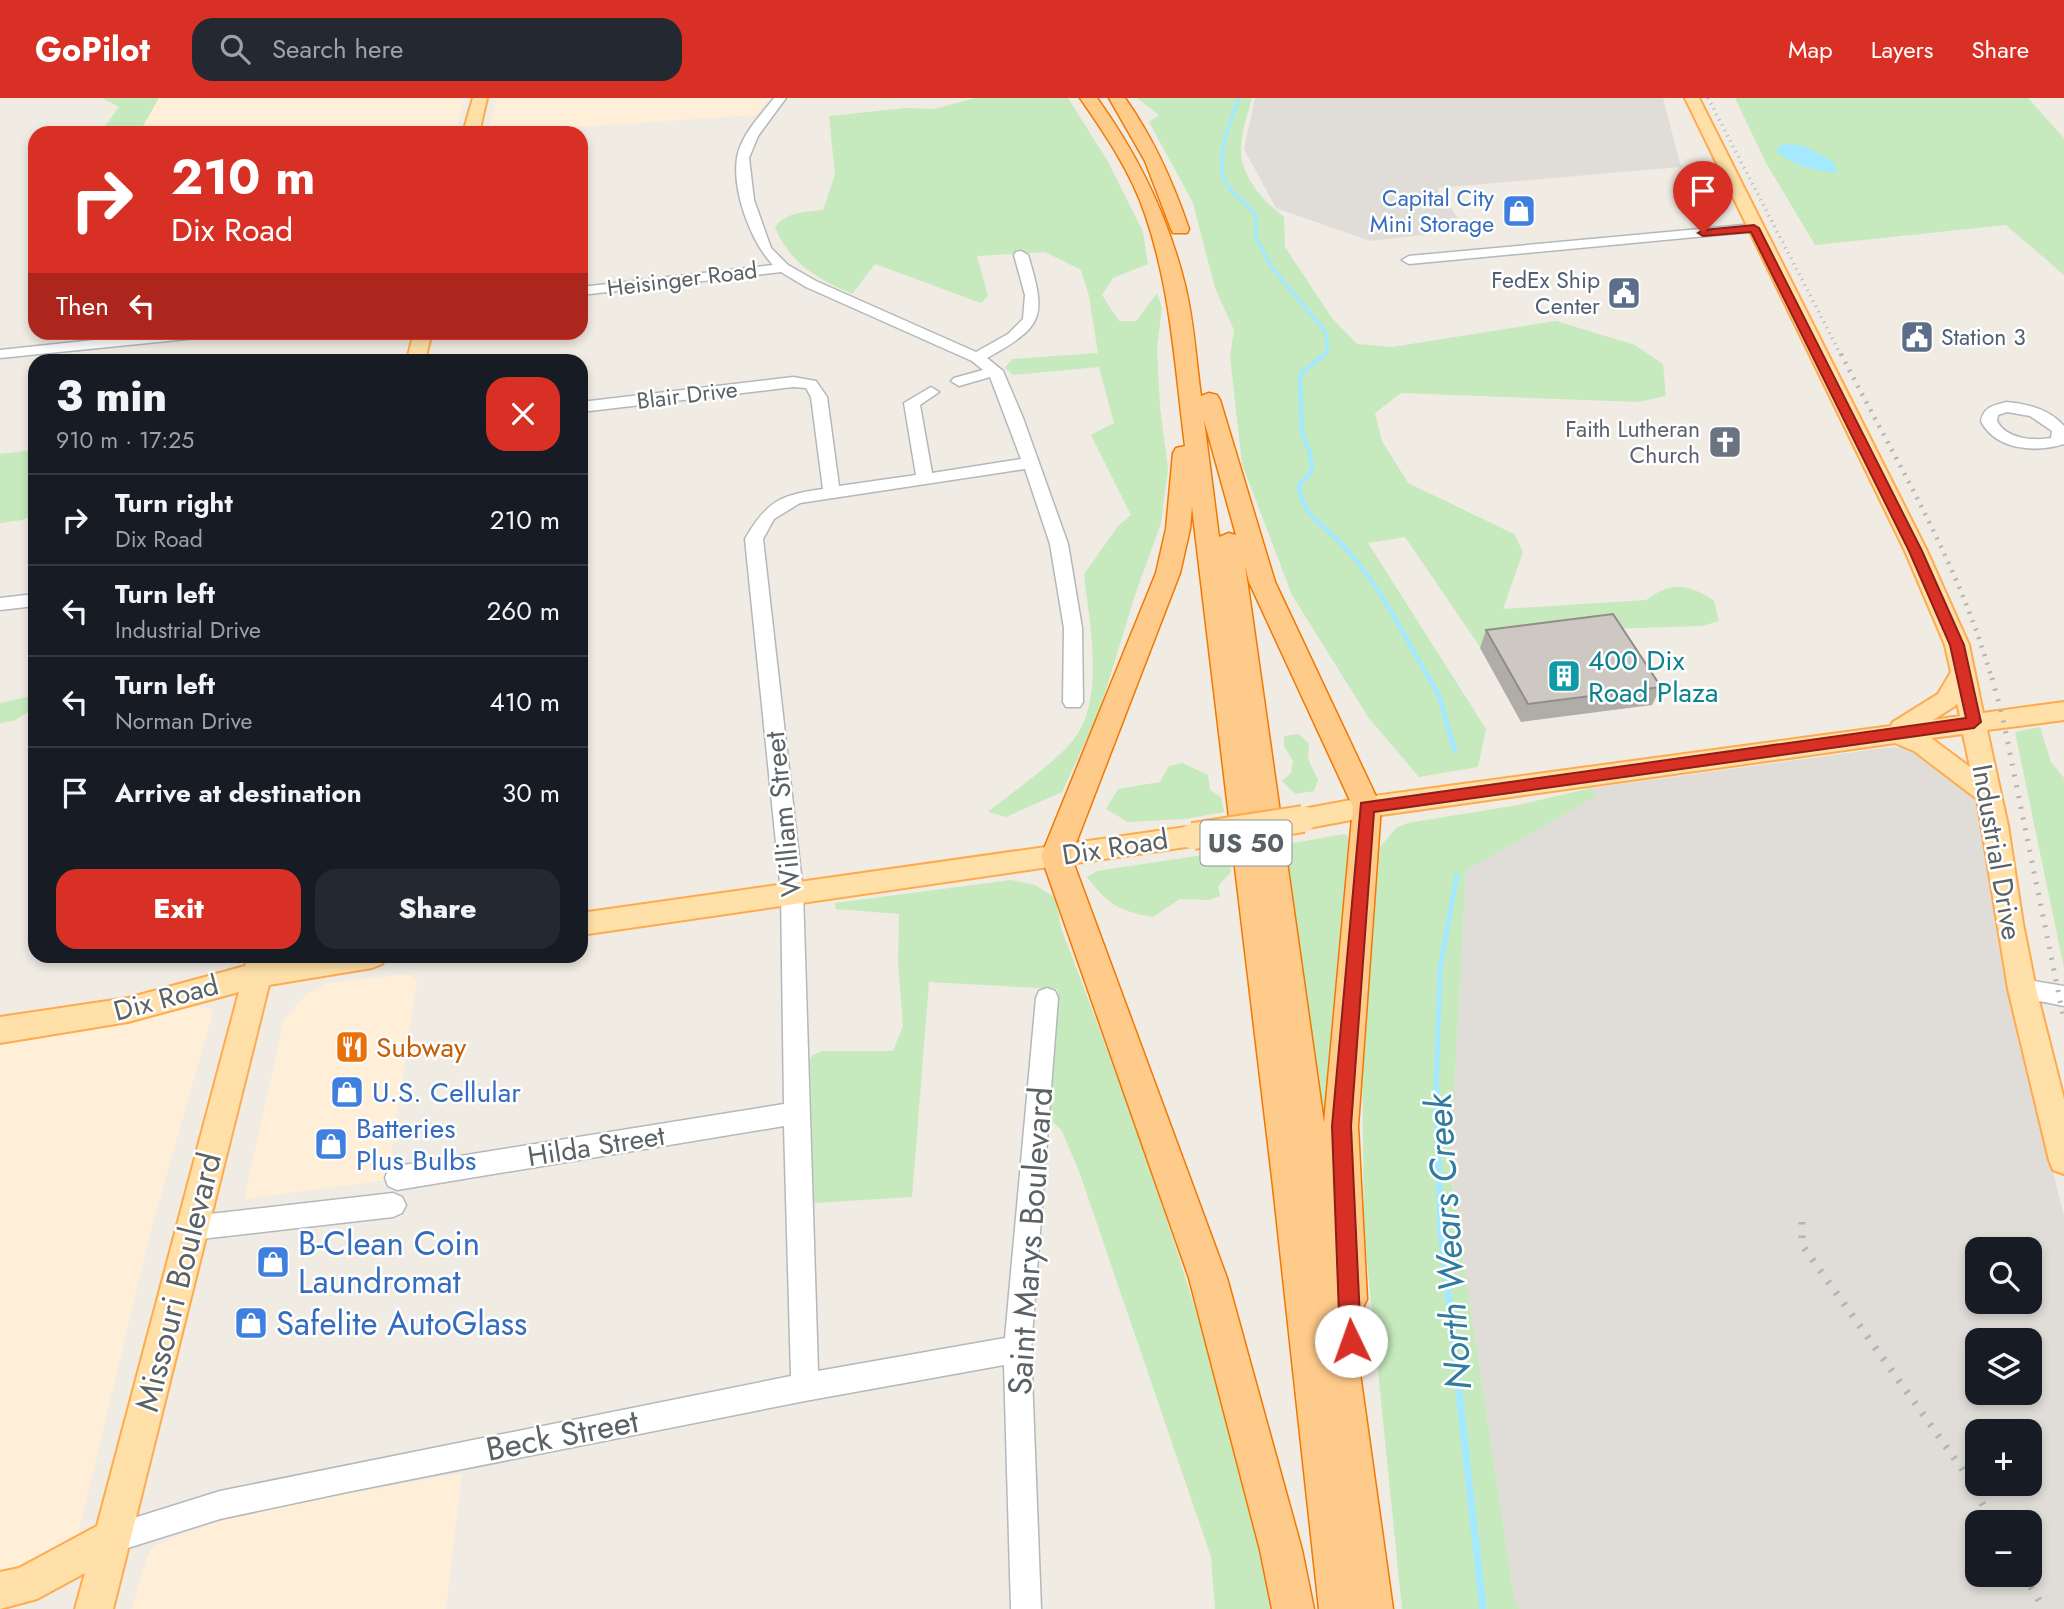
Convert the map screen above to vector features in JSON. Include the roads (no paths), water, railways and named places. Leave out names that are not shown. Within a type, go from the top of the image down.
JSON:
[{"type":"highway","name":"US 50","points":[[1088,98],[1117,138],[1154,212],[1176,287],[1199,391],[1372,1609]]},
{"type":"highway","name":"US 50","points":[[1117,98],[1142,135],[1167,188],[1182,235],[1192,286],[1199,391],[1258,943],[1291,1186],[1340,1609]]},
{"type":"highway","points":[[1199,391],[1262,582],[1367,807],[1341,1126],[1361,1530]]},
{"type":"highway","points":[[1199,391],[1178,528],[1168,573],[1056,856],[1209,1278],[1278,1536],[1293,1609]]},
{"type":"main road","points":[[473,126],[480,98]]},
{"type":"main road","name":"Industrial Drive","points":[[1692,98],[1916,551],[1957,645],[1988,794],[2022,989],[2064,1160]]},
{"type":"main road","points":[[1895,733],[1947,700],[1963,671]]},
{"type":"main road","name":"Dix Road","points":[[588,923],[1303,820],[1367,807],[2064,711]]},
{"type":"main road","points":[[1895,733],[1923,745],[1988,794]]},
{"type":"main road","name":"Dix Road","points":[[0,1030],[128,1010],[259,965],[284,963]]},
{"type":"main road","name":"Missouri Boulevard","points":[[94,1609],[259,965]]},
{"type":"main road","points":[[0,1591],[24,1586],[112,1538]]},
{"type":"street","points":[[780,98],[752,136],[743,158],[747,200],[765,249],[783,268],[811,284],[977,358],[995,370],[1059,544],[1073,628],[1073,702]]},
{"type":"street","points":[[1409,260],[1754,228]]},
{"type":"street","points":[[977,358],[1010,339],[1029,323],[1034,314],[1034,296],[1021,255]]},
{"type":"street","name":"Heisinger Road","points":[[588,290],[783,268]]},
{"type":"street","points":[[0,354],[138,340]]},
{"type":"street","points":[[959,381],[995,370]]},
{"type":"street","name":"Blair Drive","points":[[588,406],[793,382],[811,384],[818,397],[832,492]]},
{"type":"street","points":[[925,477],[912,403],[931,391]]},
{"type":"street","name":"William Street","points":[[805,1387],[792,892],[754,539],[767,516],[795,498],[1031,463]]},
{"type":"street","points":[[0,604],[28,601]]},
{"type":"street","points":[[2022,989],[2064,996]]},
{"type":"street","name":"Saint Marys Boulevard","points":[[1026,1609],[1017,1349],[1047,998]]},
{"type":"street","name":"Hilda Street","points":[[397,1178],[796,1113]]},
{"type":"street","points":[[192,1228],[393,1205]]},
{"type":"street","name":"Beck Street","points":[[112,1538],[220,1505],[265,1495],[805,1387],[1017,1349]]},
{"type":"water","points":[[1784,144],[1802,145],[1834,162],[1837,173],[1796,164],[1775,150]]},
{"type":"waterway","name":"North Wears Creek","points":[[1239,98],[1222,152],[1223,174],[1229,188],[1256,216],[1256,237],[1271,267],[1325,331],[1328,348],[1324,355]]},
{"type":"waterway","name":"North Wears Creek","points":[[1324,355],[1300,374],[1302,433],[1310,453],[1312,471],[1299,485],[1300,495],[1312,516],[1338,540],[1365,572],[1430,680]]},
{"type":"waterway","name":"North Wears Creek","points":[[1429,678],[1438,693],[1455,751]]},
{"type":"waterway","name":"North Wears Creek","points":[[1436,1089],[1440,968],[1457,875]]},
{"type":"waterway","name":"North Wears Creek","points":[[1436,1089],[1441,1230],[1483,1609]]},
{"type":"railway","points":[[1708,98],[1841,355]]},
{"type":"railway","points":[[1841,354],[1925,513],[1963,595],[1992,680]]},
{"type":"railway","points":[[1992,678],[2003,719],[2064,1020]]},
{"type":"railway","points":[[1802,1222],[1802,1245],[1962,1469],[1986,1510]]},
{"type":"railway","points":[[2031,1587],[2044,1609]]},
{"type":"place","name":"Capital City Mini Storage","points":[[1519,211]]},
{"type":"place","name":"FedEx Ship Center","points":[[1624,293]]},
{"type":"place","name":"Station 3","points":[[1917,337]]},
{"type":"place","name":"Faith Lutheran Church","points":[[1725,442]]},
{"type":"place","name":"400 Dix Road Plaza","points":[[1564,676]]},
{"type":"place","name":"Subway","points":[[352,1047]]},
{"type":"place","name":"U.S. Cellular","points":[[347,1092]]},
{"type":"place","name":"Batteries Plus Bulbs","points":[[331,1144]]},
{"type":"place","name":"B-Clean Coin Laundromat","points":[[273,1262]]},
{"type":"place","name":"Safelite AutoGlass","points":[[251,1323]]}]
